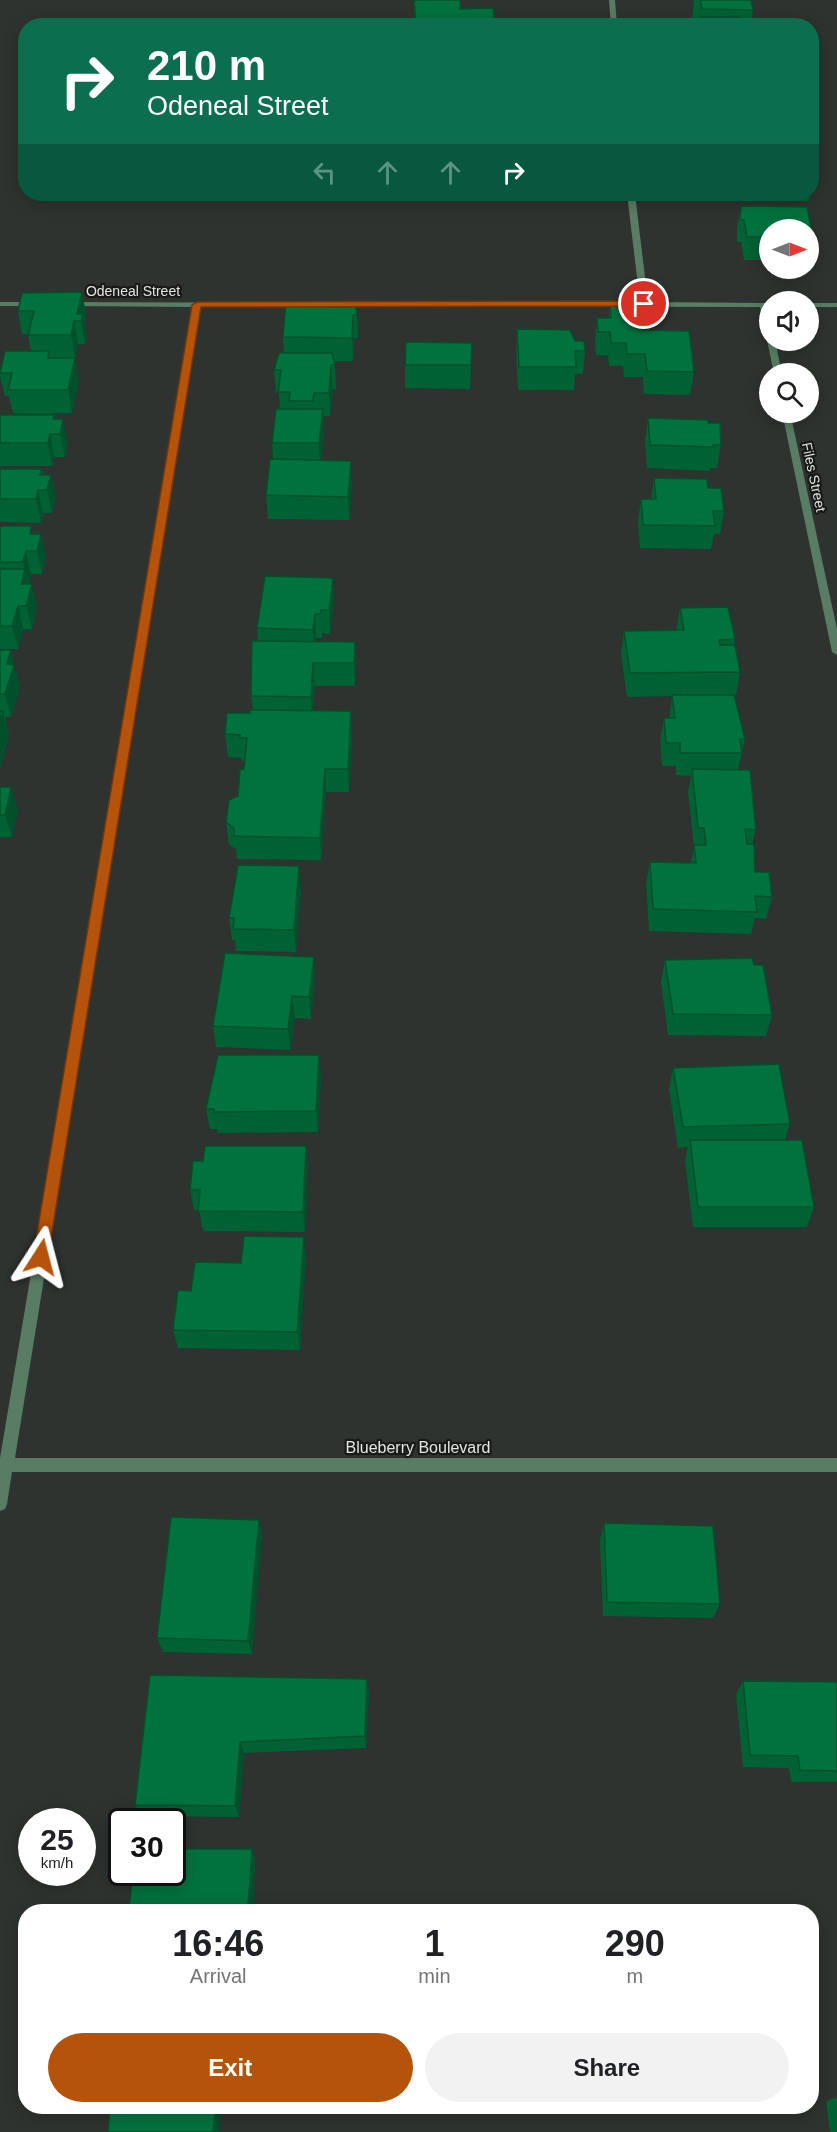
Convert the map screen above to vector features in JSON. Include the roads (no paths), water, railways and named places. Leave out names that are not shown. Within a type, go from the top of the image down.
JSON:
[{"type":"street","points":[[612,0],[613,18]]},
{"type":"street","points":[[632,201],[644,304]]},
{"type":"street","points":[[0,304],[46,304]]},
{"type":"street","name":"Odeneal Street","points":[[58,304],[314,304]]},
{"type":"street","points":[[326,304],[759,305]]},
{"type":"street","points":[[0,1504],[3,1465],[197,305]]},
{"type":"street","points":[[819,305],[837,305]]},
{"type":"street","name":"Files Street","points":[[788,423],[837,652]]},
{"type":"street","name":"Blueberry Boulevard","points":[[3,1465],[837,1465]]}]
